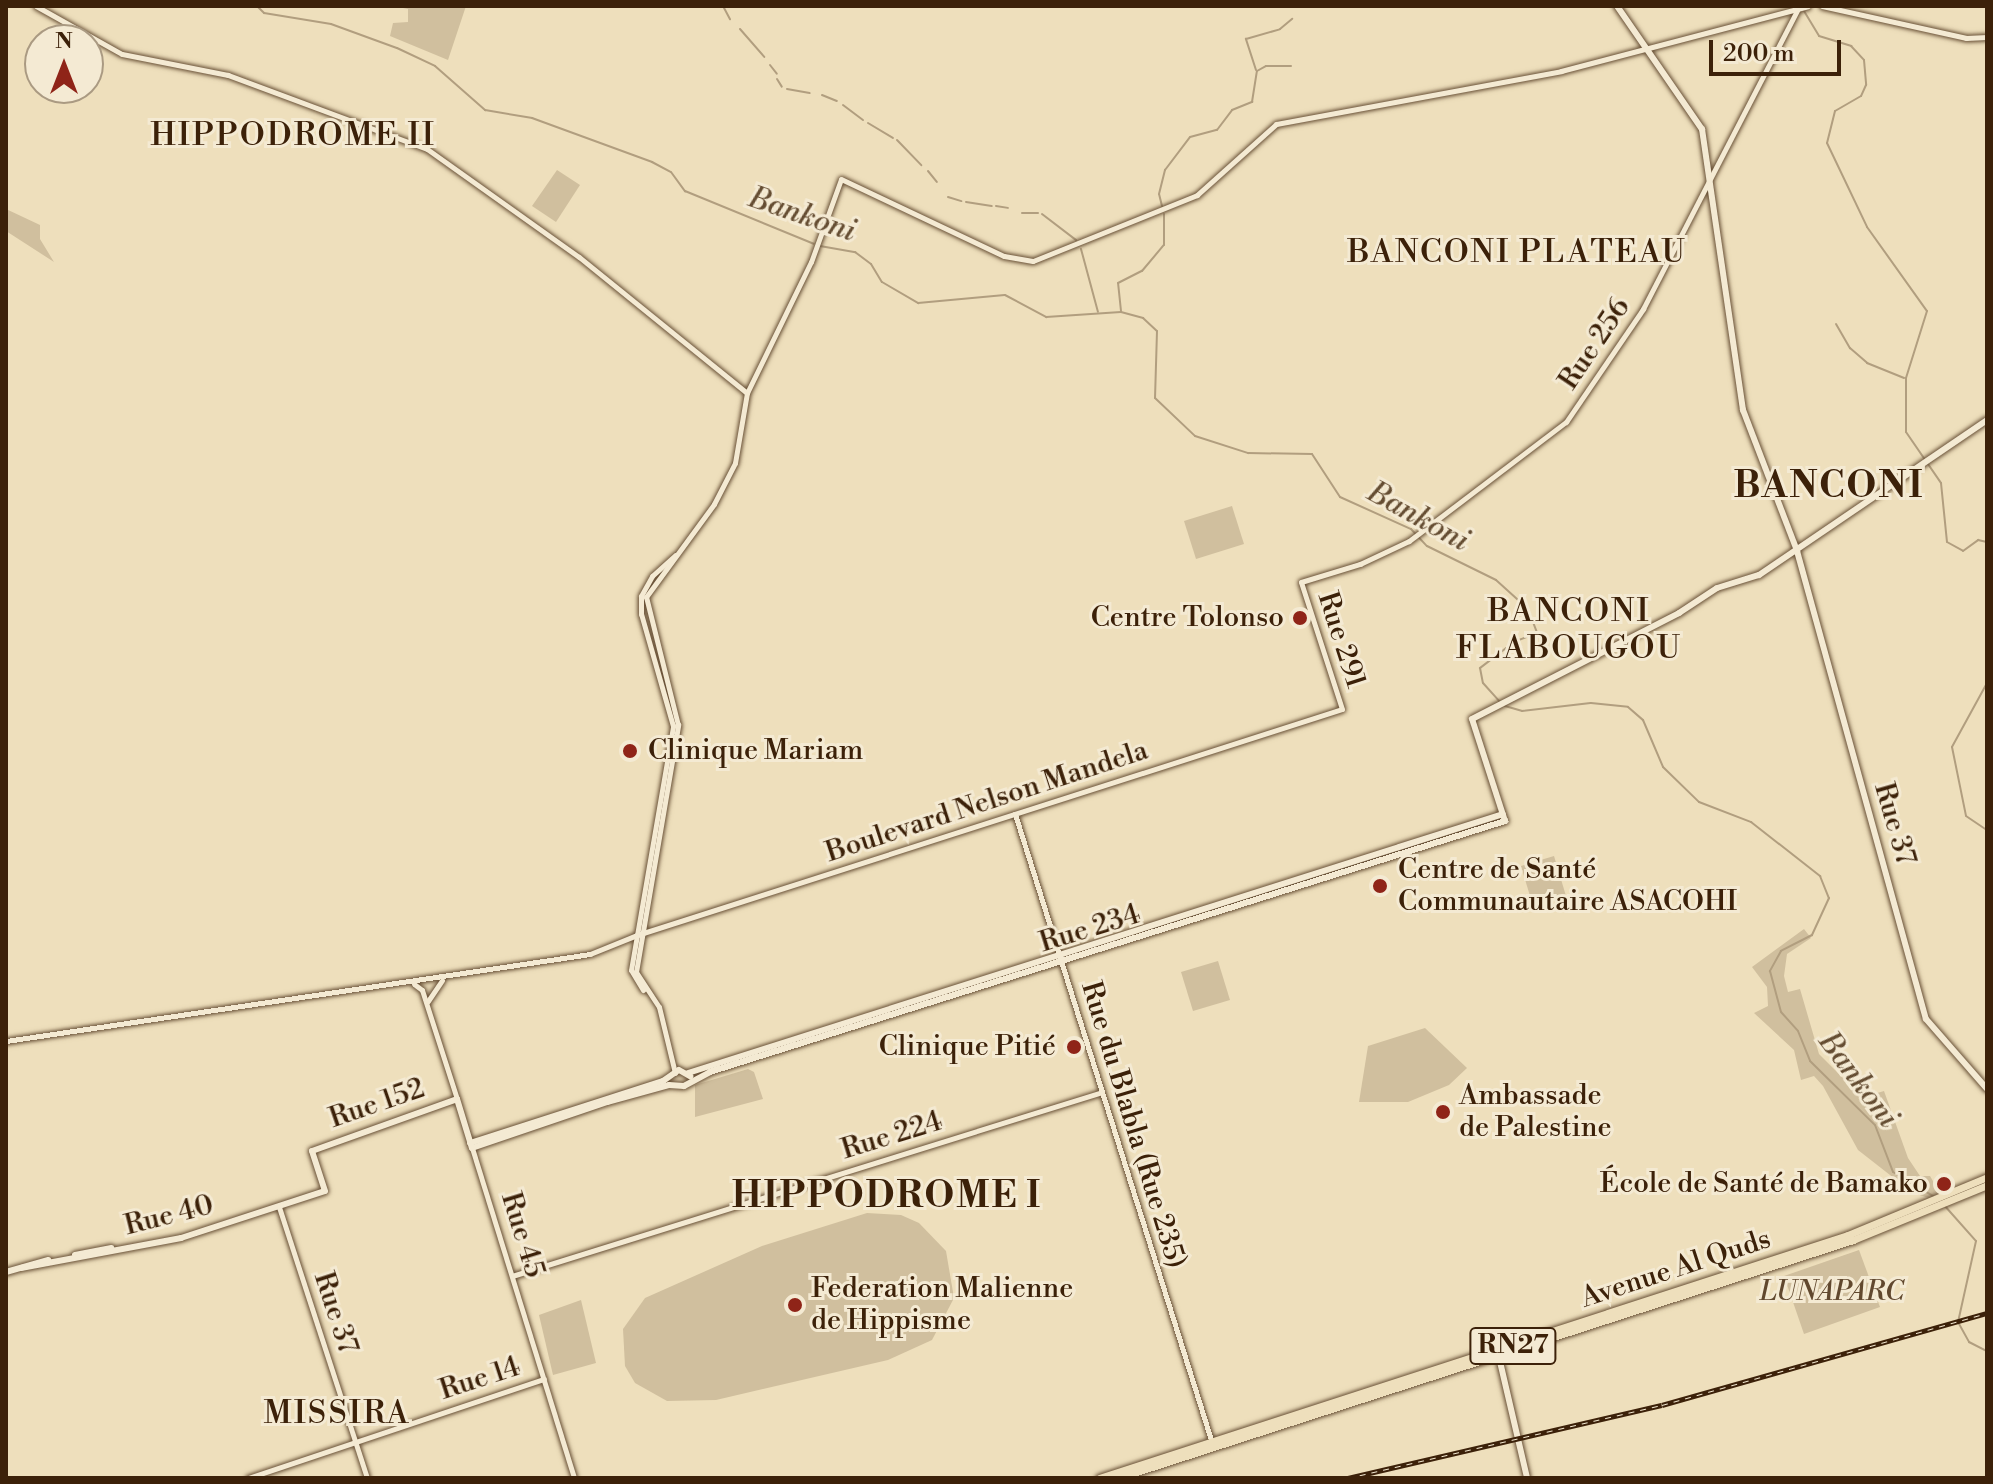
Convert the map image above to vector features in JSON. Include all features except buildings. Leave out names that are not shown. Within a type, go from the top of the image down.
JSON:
[{"type":"main road","name":"Rue 37","points":[[1617,6],[1702,129],[1743,410],[1797,551],[1926,1019],[1987,1089]]},
{"type":"main road","points":[[1797,551],[1987,420]]},
{"type":"main road","name":"Rue 234","points":[[675,1078],[689,1082],[1060,959],[1504,818],[1472,719],[1717,588],[1759,575],[1797,551]]},
{"type":"main road","name":"Rue 234","points":[[675,1078],[686,1072],[1060,959]]},
{"type":"main road","points":[[686,1072],[689,1082]]},
{"type":"main road","points":[[471,1146],[675,1078]]},
{"type":"main road","name":"Rue 45","points":[[457,1099],[471,1146]]},
{"type":"main road","name":"Rue 152","points":[[324,1189],[312,1151],[457,1099]]},
{"type":"main road","name":"Avenue Al Quds","points":[[1099,1478],[1498,1354],[1926,1208],[1987,1177]]},
{"type":"main road","name":"Avenue Al Quds","points":[[1950,1197],[1987,1185]]},
{"type":"main road","name":"Rue 40","points":[[21,1268],[181,1238],[279,1207],[324,1189]]},
{"type":"main road","name":"Rue 40","points":[[6,1272],[179,1234],[324,1189]]},
{"type":"main road","points":[[1498,1354],[1527,1478]]},
{"type":"main road","name":"Avenue Al Quds","points":[[1118,1478],[1213,1444]]},
{"type":"street","points":[[36,6],[122,54],[228,75],[427,149],[579,257],[747,393]]},
{"type":"street","points":[[675,1078],[675,1057],[659,1007],[632,978],[678,725],[646,597],[714,504],[735,463],[747,393],[814,250],[816,236],[841,179],[1004,256],[1042,260],[1134,217],[1197,195],[1276,124],[1561,71],[1645,46],[1808,6]]},
{"type":"street","points":[[1822,6],[1966,38],[1987,37]]},
{"type":"street","name":"Rue 256","points":[[1301,582],[1360,564],[1412,539],[1566,422],[1643,309],[1798,9]]},
{"type":"street","points":[[640,934],[673,726],[641,614],[641,596],[652,576],[677,553]]},
{"type":"street","name":"Rue 291","points":[[1301,582],[1342,709]]},
{"type":"street","name":"Boulevard Nelson Mandela","points":[[6,1041],[413,983],[590,954],[640,934],[1342,709]]},
{"type":"street","name":"Rue du Blabla (Rue 235)","points":[[1015,814],[1213,1444]]},
{"type":"street","points":[[428,1006],[432,988],[445,978]]},
{"type":"street","name":"Rue 45","points":[[413,983],[428,1006],[457,1099]]},
{"type":"street","points":[[675,1057],[686,1072]]},
{"type":"street","name":"Rue 224","points":[[512,1276],[1102,1092]]},
{"type":"street","name":"Rue 45","points":[[471,1146],[574,1478]]},
{"type":"street","name":"Rue 37","points":[[279,1207],[367,1478]]},
{"type":"street","name":"Rue 14","points":[[248,1478],[544,1379]]},
{"type":"green space","points":[[393,6],[466,6],[448,60],[390,36],[393,23],[408,22],[408,9]]},
{"type":"green space","points":[[557,170],[580,185],[556,222],[532,206]]},
{"type":"green space","points":[[6,209],[40,225],[40,239],[54,262],[6,231]]},
{"type":"green space","points":[[1232,506],[1244,544],[1196,559],[1184,521]]},
{"type":"green space","points":[[1554,856],[1566,896],[1533,906],[1521,866]]},
{"type":"green space","points":[[1804,929],[1811,938],[1787,954],[1784,976],[1788,992],[1800,989],[1819,1054],[1845,1080],[1863,1079],[1874,1094],[1884,1091],[1908,1158],[1920,1176],[1930,1176],[1940,1193],[1929,1198],[1913,1193],[1858,1150],[1823,1086],[1814,1076],[1801,1080],[1794,1050],[1754,1013],[1768,1006],[1767,987],[1752,967]]},
{"type":"green space","points":[[1218,961],[1230,1000],[1193,1011],[1181,972]]},
{"type":"green space","points":[[1425,1028],[1467,1068],[1449,1085],[1408,1102],[1359,1102],[1368,1046]]},
{"type":"green space","points":[[748,1069],[754,1072],[763,1099],[695,1117],[695,1085]]},
{"type":"green space","name":"Federation Malienne de Hippisme","points":[[867,1213],[901,1215],[919,1223],[946,1251],[954,1298],[932,1340],[888,1360],[716,1400],[667,1401],[635,1383],[625,1366],[623,1329],[645,1298],[762,1246]]},
{"type":"green space","name":"LUNAPARC","points":[[1859,1250],[1880,1307],[1804,1334],[1784,1276]]},
{"type":"green space","points":[[581,1300],[596,1363],[553,1375],[539,1315]]},
{"type":"waterway","name":"Bankoni","points":[[257,6],[264,13],[331,24],[397,48],[435,66],[485,110],[532,118],[652,162],[671,172],[685,191],[814,244]]},
{"type":"waterway","points":[[723,6],[730,19]]},
{"type":"waterway","points":[[1804,11],[1819,36],[1851,46],[1864,60],[1866,85],[1861,96],[1835,111],[1827,143],[1867,227],[1927,311],[1906,378],[1906,432],[1941,483],[1947,542],[1963,551],[1978,540],[1987,542]]},
{"type":"waterway","points":[[1256,70],[1246,39],[1280,29],[1292,19]]},
{"type":"waterway","points":[[740,29],[764,57]]},
{"type":"waterway","points":[[770,65],[777,74]]},
{"type":"waterway","points":[[1162,206],[1159,194],[1165,170],[1190,137],[1217,130],[1232,110],[1252,102],[1257,71],[1266,66],[1291,66]]},
{"type":"waterway","points":[[777,79],[782,87]]},
{"type":"waterway","points":[[787,89],[810,93]]},
{"type":"waterway","points":[[822,95],[837,101]]},
{"type":"waterway","points":[[843,105],[863,120]]},
{"type":"waterway","points":[[868,123],[893,138]]},
{"type":"waterway","points":[[897,140],[921,165]]},
{"type":"waterway","points":[[928,171],[937,182]]},
{"type":"waterway","points":[[948,197],[961,201]]},
{"type":"waterway","points":[[966,202],[992,206]]},
{"type":"waterway","points":[[996,206],[1008,208]]},
{"type":"waterway","points":[[1022,213],[1038,213]]},
{"type":"waterway","points":[[1042,214],[1076,240]]},
{"type":"waterway","points":[[1121,311],[1118,283],[1142,271],[1164,245],[1164,214]]},
{"type":"waterway","name":"Bankoni","points":[[820,246],[855,252],[871,264],[882,282],[918,303],[1005,295],[1046,317],[1121,312],[1143,318],[1157,331],[1155,398],[1195,436],[1248,453],[1312,454],[1340,497],[1411,529],[1427,546],[1496,580],[1528,609],[1537,633],[1514,642],[1480,668],[1483,683],[1500,702]]},
{"type":"waterway","points":[[1081,249],[1098,312]]},
{"type":"waterway","points":[[1836,324],[1850,348],[1867,363],[1904,378]]},
{"type":"waterway","points":[[1987,683],[1952,747],[1966,816],[1987,830]]},
{"type":"waterway","name":"Bankoni","points":[[1505,706],[1522,711],[1591,703],[1628,707],[1643,720],[1663,767],[1699,802],[1751,822],[1820,876],[1829,898],[1812,935],[1781,951],[1770,971],[1781,1012],[1798,1031],[1810,1061],[1875,1125],[1893,1172],[1933,1196]]},
{"type":"waterway","name":"Bankoni","points":[[1944,1205],[1976,1241],[1958,1322],[1969,1342],[1987,1351]]},
{"type":"railway","points":[[1348,1478],[1662,1405],[1987,1313]]},
{"type":"place","name":"Centre Tolonso","points":[[1300,618]]},
{"type":"place","name":"Clinique Mariam","points":[[630,751]]},
{"type":"place","name":"Centre de Santé Communautaire ASACOHI","points":[[1380,886]]},
{"type":"place","name":"Clinique Pitié","points":[[1074,1047]]},
{"type":"place","name":"Ambassade de Palestine","points":[[1443,1112]]},
{"type":"place","name":"École de Santé de Bamako","points":[[1944,1184]]},
{"type":"place","name":"Federation Malienne de Hippisme","points":[[795,1305]]},
{"type":"district","name":"HIPPODROME II","points":[[293,135]]},
{"type":"district","name":"BANCONI PLATEAU","points":[[1517,252]]},
{"type":"district","name":"BANCONI","points":[[1829,487]]},
{"type":"district","name":"BANCONI FLABOUGOU","points":[[1569,630]]},
{"type":"district","name":"HIPPODROME I","points":[[887,1197]]},
{"type":"district","name":"MISSIRA","points":[[337,1413]]}]
